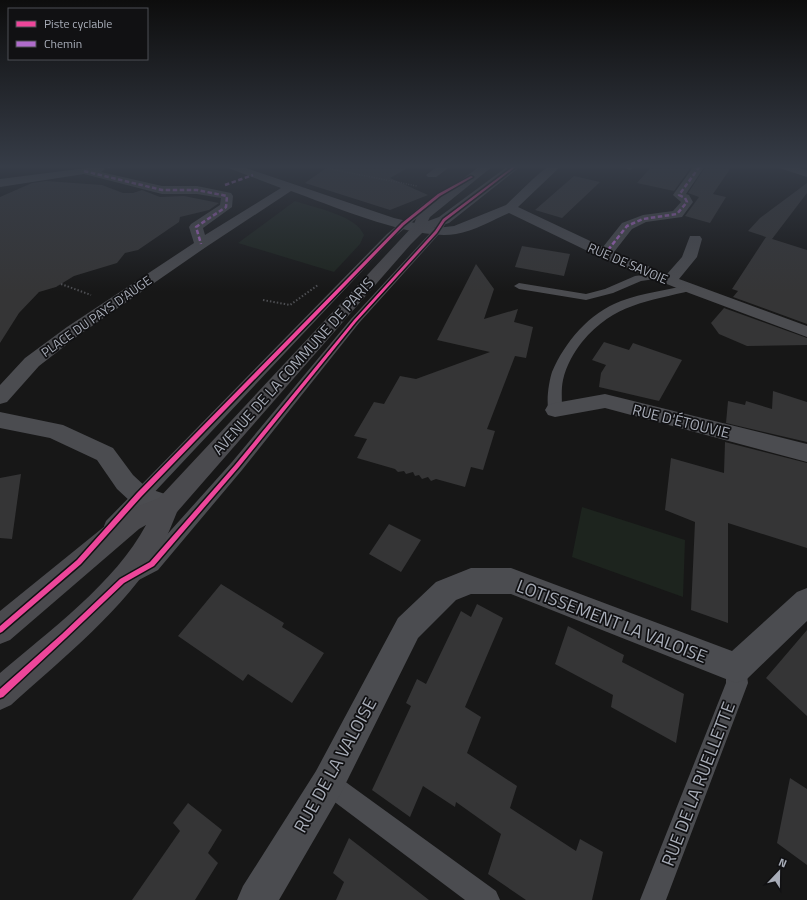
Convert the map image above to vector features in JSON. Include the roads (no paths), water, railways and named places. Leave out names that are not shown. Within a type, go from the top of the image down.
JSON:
[{"type":"street","points":[[201,244],[196,227],[224,208]]},
{"type":"street","name":"PLACE DU PAYS D'AUGE","points":[[0,397],[32,362],[114,302],[257,208]]},
{"type":"street","points":[[354,208],[403,224],[436,232],[456,230],[510,208]]},
{"type":"street","name":"AVENUE DE LA COMMUNE DE PARIS","points":[[0,694],[64,636],[122,580],[151,541],[168,505],[295,365],[346,305],[419,228],[424,215],[434,208]]},
{"type":"street","name":"AVENUE DE LA COMMUNE DE PARIS","points":[[419,228],[444,220],[460,208]]},
{"type":"street","name":"RUE DE SAVOIE","points":[[510,208],[605,254],[689,288],[807,332]]},
{"type":"street","points":[[605,254],[627,226],[643,219],[677,214],[682,208]]},
{"type":"street","points":[[664,278],[682,269],[693,253],[695,239]]},
{"type":"street","name":"RUE D'ÉTOUVIE","points":[[555,410],[605,401],[807,452]]},
{"type":"street","points":[[0,420],[55,431],[105,454],[125,482],[140,495],[168,505]]},
{"type":"street","name":"AVENUE DE LA COMMUNE DE PARIS","points":[[0,630],[79,562],[130,521],[168,505]]},
{"type":"street","name":"LOTISSEMENT LA VALOISE","points":[[408,628],[446,591],[471,581],[512,582],[736,668]]},
{"type":"street","points":[[736,668],[807,602]]},
{"type":"street","name":"RUE DE LA VALOISE","points":[[257,900],[328,783],[408,628]]},
{"type":"lane","points":[[79,562],[140,495],[317,311],[403,224],[423,208]]},
{"type":"lane","points":[[122,580],[152,564],[232,472],[355,321],[436,232],[444,220]]},
{"type":"lane","points":[[519,286],[586,297],[609,291],[639,278],[664,278]]},
{"type":"lane","points":[[555,410],[557,375],[568,354],[581,335],[604,315],[622,305],[689,288]]},
{"type":"lane","name":"RUE DE LA RUELLETTE","points":[[654,900],[737,683],[736,668]]},
{"type":"lane","points":[[328,783],[487,900]]}]
